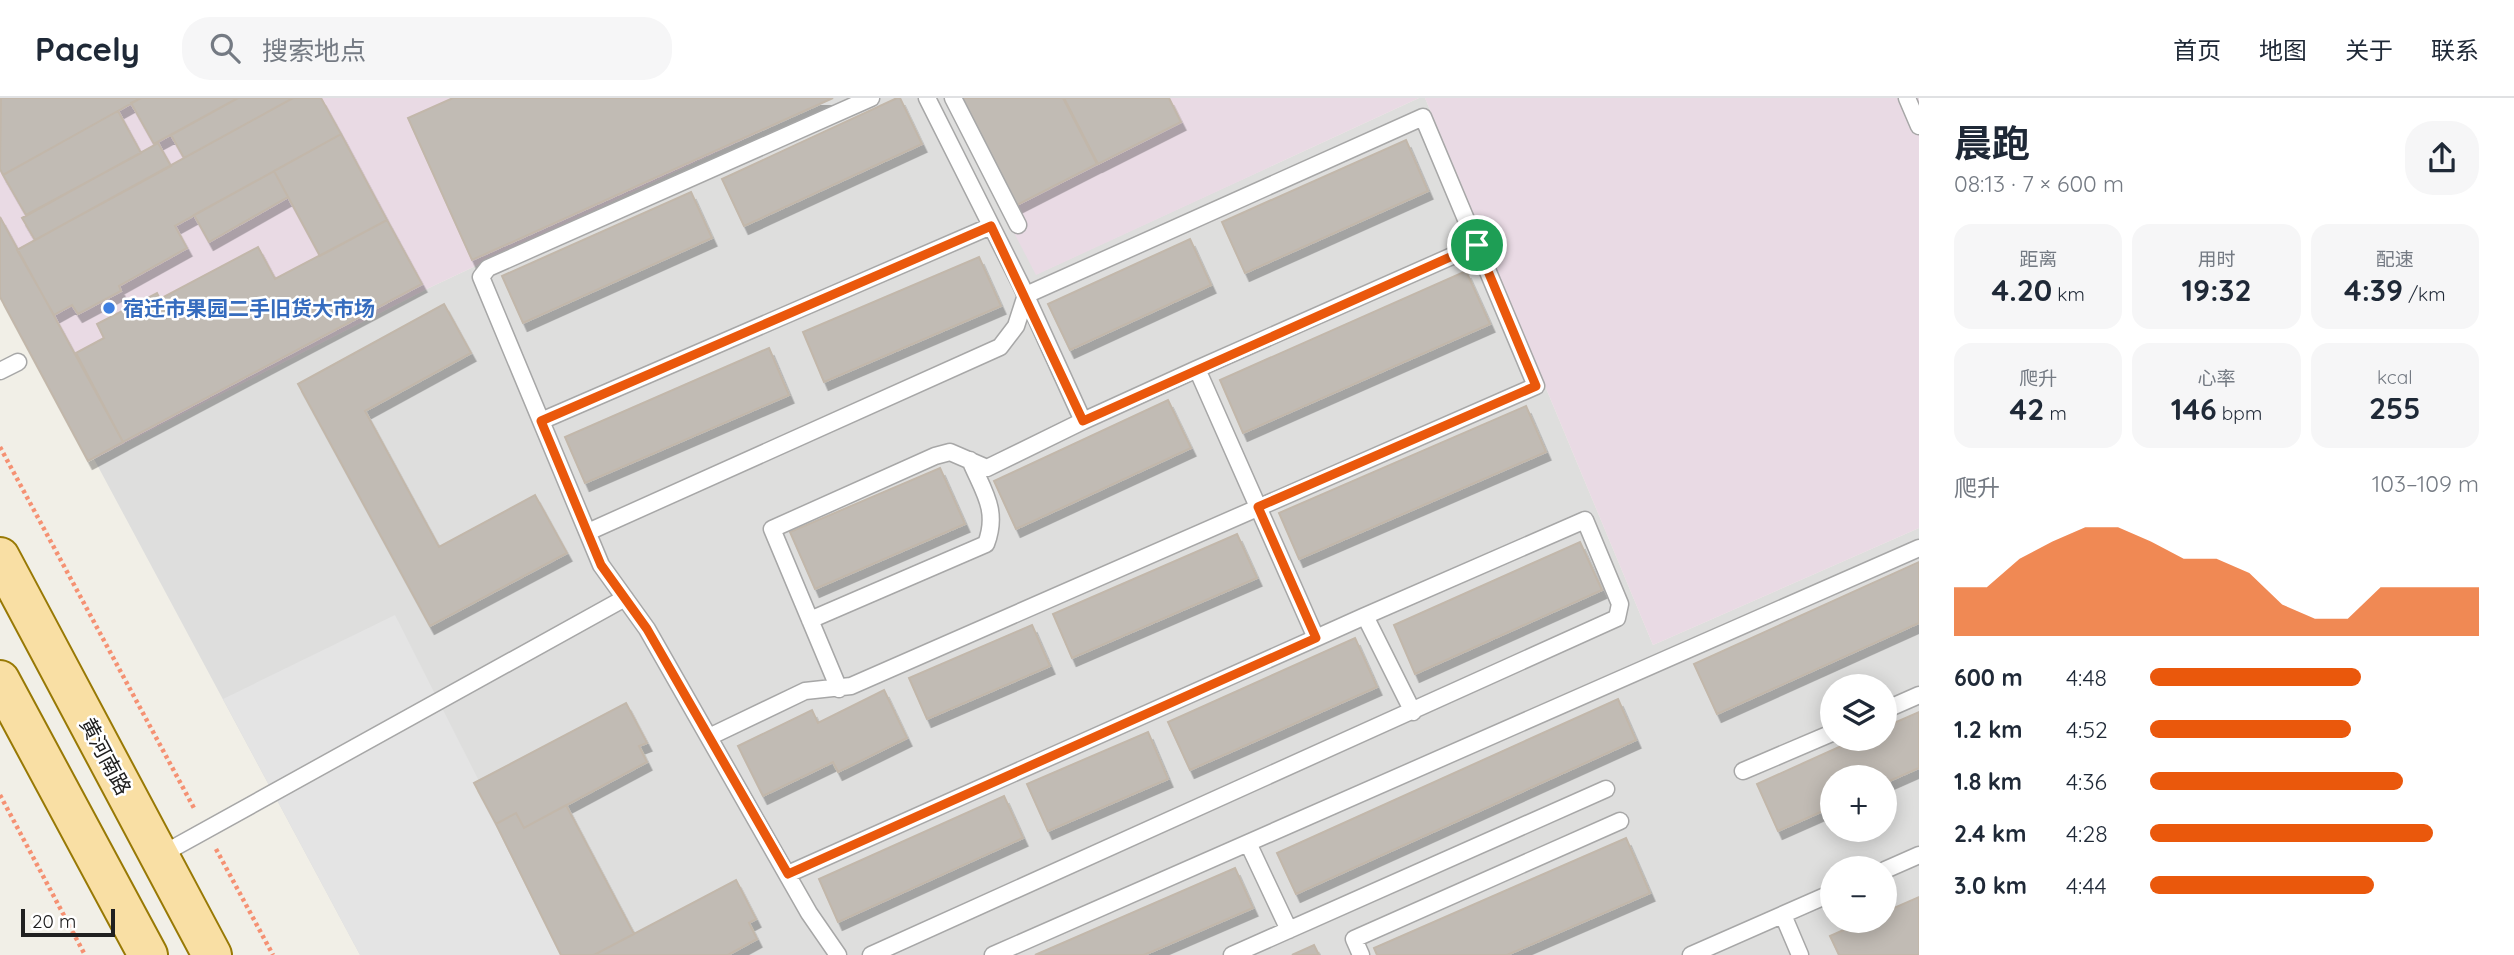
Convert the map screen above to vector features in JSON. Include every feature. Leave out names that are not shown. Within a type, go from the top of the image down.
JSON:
[{"type":"main road","name":"黄河南路","points":[[0,556],[212,955]]},
{"type":"main road","points":[[0,680],[148,955]]},
{"type":"lane","points":[[838,955],[788,874],[647,629],[601,565],[481,277],[488,268],[871,98]]},
{"type":"lane","points":[[927,98],[1026,295],[1083,421]]},
{"type":"lane","points":[[953,98],[1018,225]]},
{"type":"lane","points":[[1907,98],[1919,126]]},
{"type":"lane","points":[[588,533],[1000,347],[1016,326],[1026,295],[1423,117],[1536,386],[839,689],[805,691],[709,737]]},
{"type":"lane","points":[[541,421],[991,226]]},
{"type":"lane","points":[[839,689],[772,529],[935,456],[950,452],[988,468],[1197,369],[1477,245]]},
{"type":"lane","points":[[0,371],[18,362]]},
{"type":"lane","points":[[1197,369],[1316,638]]},
{"type":"lane","points":[[810,620],[986,544],[994,525],[991,508],[970,460]]},
{"type":"lane","points":[[788,874],[1585,520],[1620,604],[1617,618],[871,955]]},
{"type":"lane","points":[[993,955],[1919,548]]},
{"type":"lane","points":[[159,856],[625,598]]},
{"type":"lane","points":[[1365,616],[1413,712]]},
{"type":"lane","points":[[1897,705],[1919,695]]},
{"type":"lane","points":[[1743,771],[1820,738]]},
{"type":"lane","points":[[1232,955],[1606,789]]},
{"type":"lane","points":[[1361,955],[1354,939],[1620,821]]},
{"type":"lane","points":[[1248,843],[1289,930]]},
{"type":"lane","points":[[1897,865],[1919,855]]},
{"type":"lane","points":[[1691,955],[1820,898]]},
{"type":"lane","points":[[1783,915],[1800,955]]},
{"type":"path","points":[[0,447],[273,955]]},
{"type":"path","points":[[0,794],[85,955]]},
{"type":"shaded area","points":[[0,98],[832,98],[431,287],[94,459],[0,285]]},
{"type":"shaded area","points":[[832,98],[944,98],[1037,274],[1419,98],[1425,98],[1653,645],[1919,528],[1919,955],[360,955],[94,459],[431,287]]},
{"type":"shaded area","points":[[944,98],[1419,98],[1036,275]]},
{"type":"shaded area","points":[[1425,98],[1919,98],[1919,528],[1653,645]]},
{"type":"shaded area","points":[[395,615],[567,955],[360,955],[223,699]]},
{"type":"building","points":[[1,98],[141,98],[3,175],[0,169]]},
{"type":"building","points":[[141,98],[238,98],[154,144],[131,103]]},
{"type":"building","points":[[238,98],[293,98],[184,158],[171,135]]},
{"type":"building","points":[[293,98],[321,98],[341,134],[175,226],[187,248],[119,286],[121,291],[78,314],[72,305],[54,315],[17,250]]},
{"type":"building","points":[[453,98],[833,98],[472,260],[408,118]]},
{"type":"building","points":[[900,98],[922,144],[744,226],[722,179]]},
{"type":"building","points":[[958,98],[1063,98],[1097,164],[1013,207]]},
{"type":"building","points":[[1064,98],[1169,98],[1181,122],[1098,164]]},
{"type":"building","points":[[118,111],[141,153],[26,215],[3,175]]},
{"type":"building","points":[[341,134],[387,220],[320,256],[274,171]]},
{"type":"building","points":[[1406,140],[1428,191],[1245,273],[1222,222]]},
{"type":"building","points":[[158,143],[171,166],[35,240],[22,218]]},
{"type":"building","points":[[274,171],[288,197],[209,242],[194,215]]},
{"type":"building","points":[[691,192],[712,238],[523,323],[502,276]]},
{"type":"building","points":[[0,217],[123,442],[88,461],[0,297]]},
{"type":"building","points":[[387,220],[422,284],[123,442],[76,353],[104,338],[97,324],[157,293],[160,299],[258,247],[275,279]]},
{"type":"building","points":[[1190,239],[1211,285],[1070,350],[1048,304]]},
{"type":"building","points":[[979,257],[1001,306],[824,382],[803,332]]},
{"type":"building","points":[[1466,271],[1490,324],[1243,433],[1220,380]]},
{"type":"building","points":[[444,304],[471,353],[365,411],[439,547],[535,495],[567,553],[430,626],[298,384]]},
{"type":"building","points":[[769,348],[789,395],[585,483],[565,437]]},
{"type":"building","points":[[1168,400],[1191,448],[1016,529],[994,481]]},
{"type":"building","points":[[1526,406],[1546,452],[1299,559],[1279,513]]},
{"type":"building","points":[[940,468],[965,524],[815,589],[790,532]]},
{"type":"building","points":[[1237,534],[1257,578],[1072,658],[1053,614]]},
{"type":"building","points":[[1580,542],[1602,590],[1415,674],[1394,625]]},
{"type":"building","points":[[1919,562],[1919,623],[1717,714],[1694,664]]},
{"type":"building","points":[[1032,625],[1050,666],[927,719],[909,678]]},
{"type":"building","points":[[1355,638],[1377,687],[1190,770],[1168,722]]},
{"type":"building","points":[[884,690],[907,738],[838,772],[833,762],[763,796],[738,746],[812,710],[818,723]]},
{"type":"building","points":[[1618,699],[1636,740],[1296,894],[1277,853]]},
{"type":"building","points":[[626,703],[647,743],[639,746],[647,762],[524,828],[516,813],[496,824],[474,783]]},
{"type":"building","points":[[1919,712],[1919,768],[1897,778],[1897,765],[1820,765],[1820,812],[1778,831],[1757,784],[1830,751],[1897,751],[1897,722]]},
{"type":"building","points":[[1148,732],[1168,779],[1048,831],[1027,784]]},
{"type":"building","points":[[1004,796],[1023,838],[838,922],[819,879]]},
{"type":"building","points":[[566,805],[634,934],[594,955],[561,955],[496,824],[516,813],[524,828]]},
{"type":"building","points":[[1626,838],[1650,893],[1507,955],[1377,955],[1374,948]]},
{"type":"building","points":[[1235,868],[1253,908],[1144,955],[1035,955]]},
{"type":"building","points":[[736,880],[756,919],[749,923],[757,939],[728,955],[594,955]]},
{"type":"building","points":[[1919,897],[1919,955],[1839,955],[1830,936],[1837,933],[1897,933],[1897,907]]},
{"type":"building","points":[[1314,945],[1319,955],[1292,955]]},
{"type":"place","name":"宿迁市果园二手旧货大市场","points":[[109,308]]},
{"type":"route","points":[[991,226],[1083,421],[1477,245],[1536,386],[1258,507],[1316,638],[788,874],[647,629],[601,565],[541,421],[991,226]]}]
